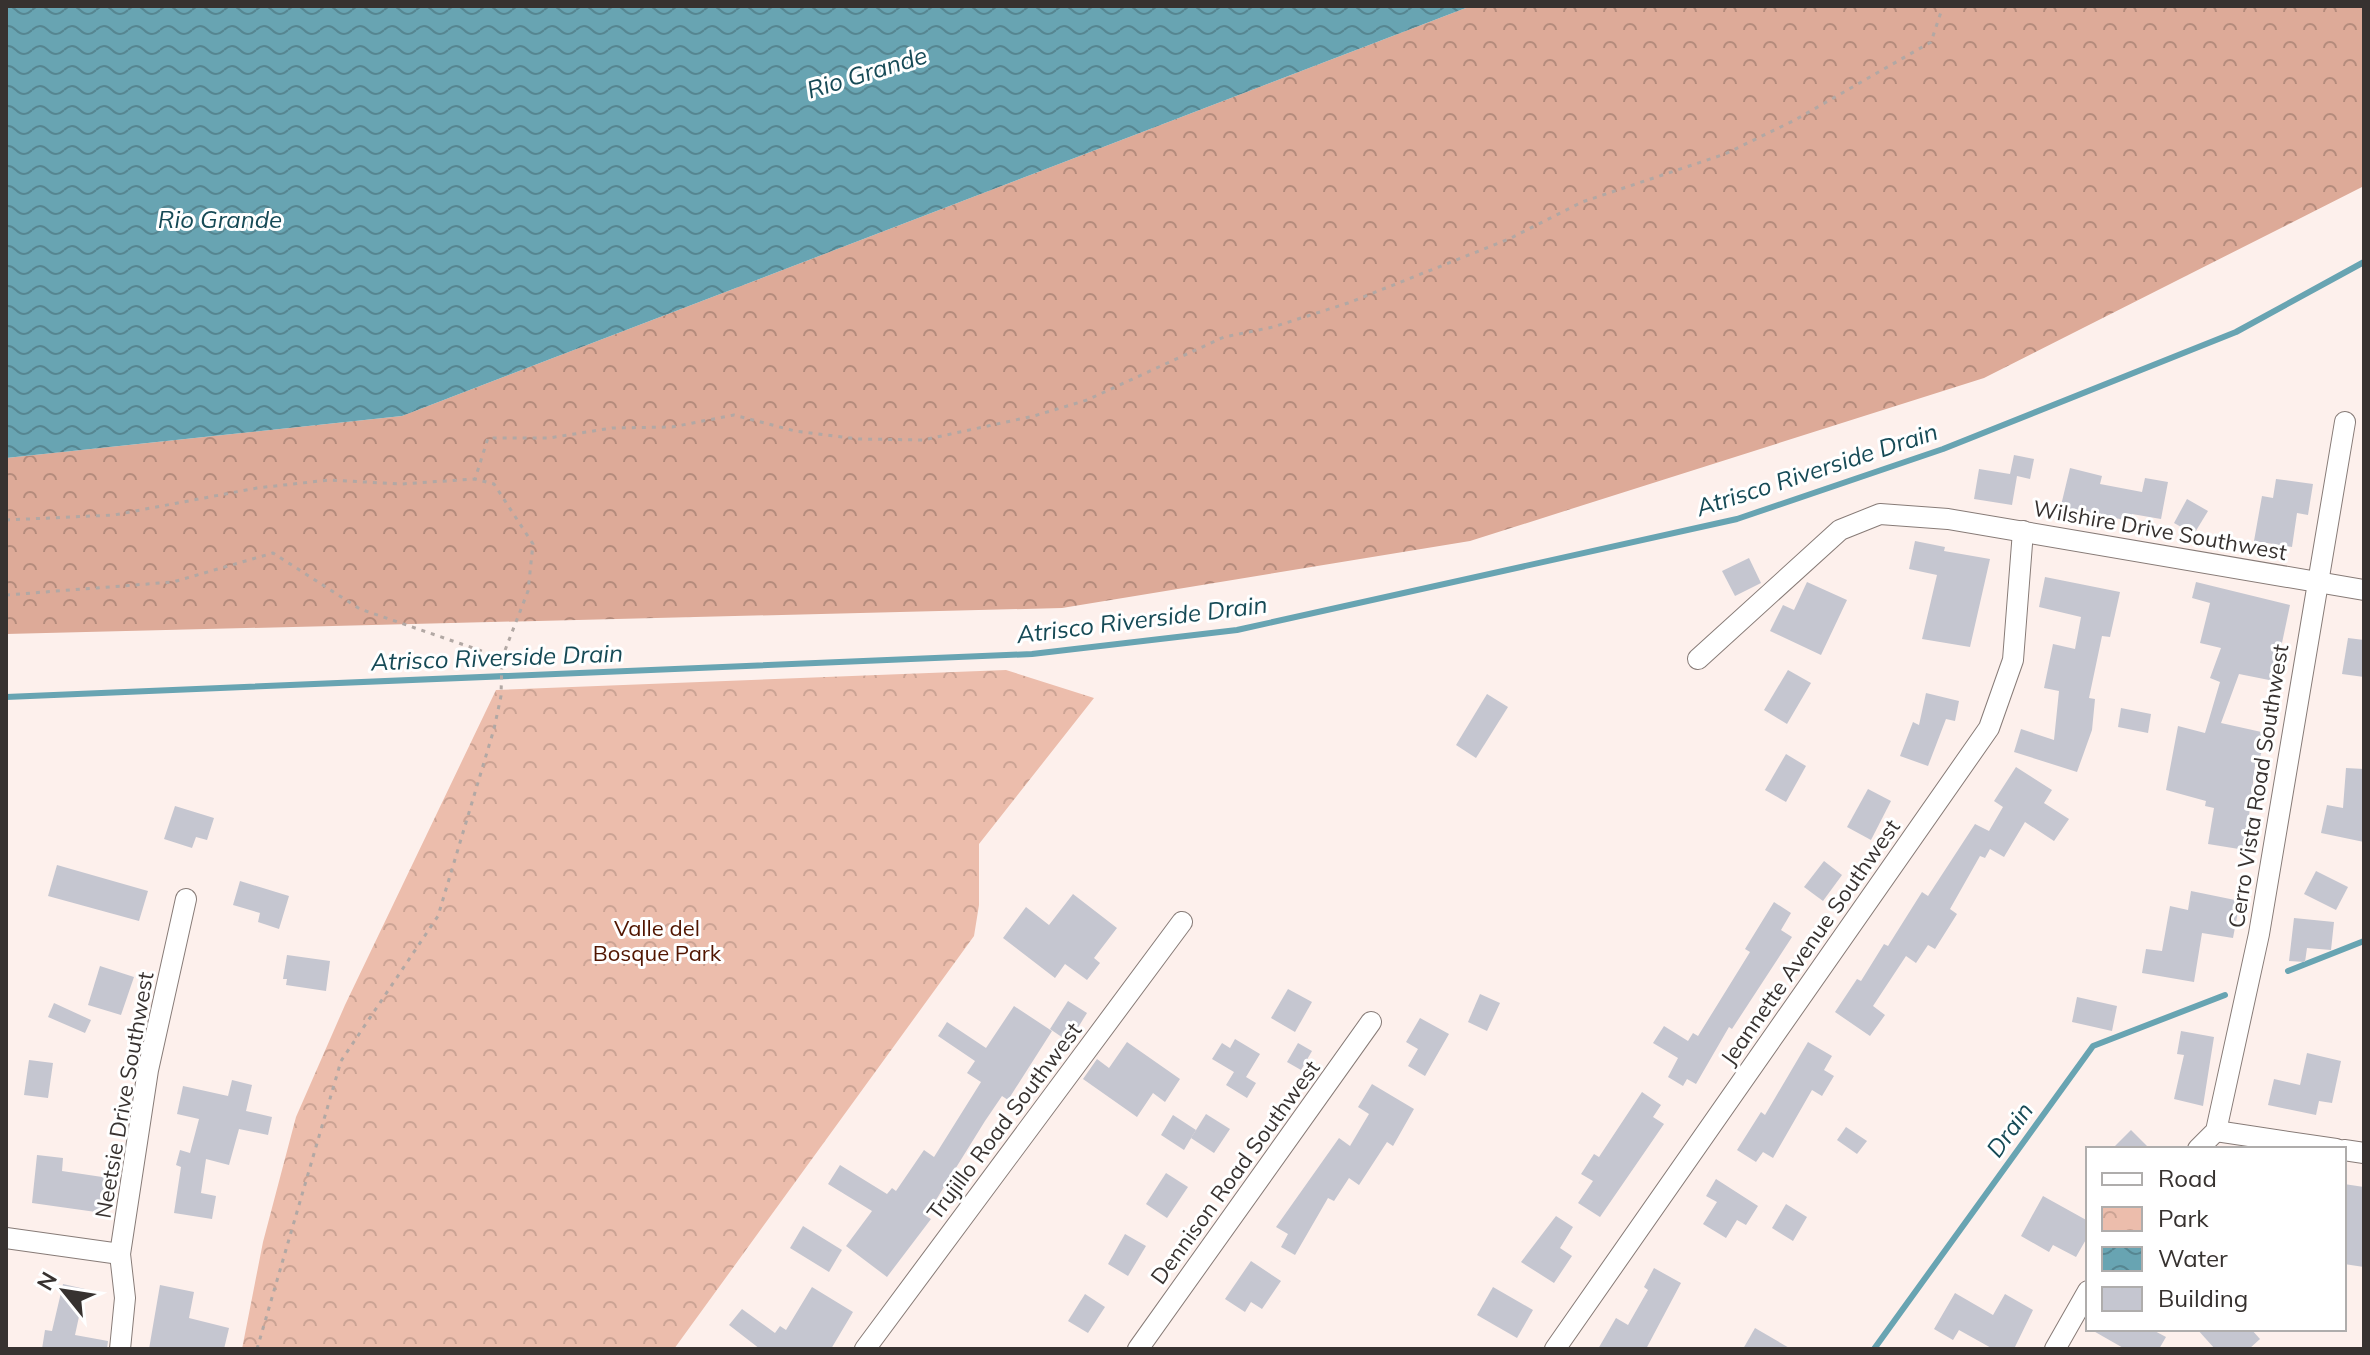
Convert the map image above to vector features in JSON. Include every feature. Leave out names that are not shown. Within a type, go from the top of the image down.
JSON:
[{"type":"street","name":"Cerro Vista Road Southwest","points":[[2216,1131],[2259,934],[2315,581],[2345,422]]},
{"type":"street","name":"Wilshire Drive Southwest","points":[[1698,659],[1840,530],[1880,514],[1948,519],[2364,590]]},
{"type":"street","name":"Jeannette Avenue Southwest","points":[[1555,1349],[1989,728],[2013,660],[2023,531]]},
{"type":"street","name":"Neetsie Drive Southwest","points":[[120,1349],[125,1298],[120,1254],[148,1070],[186,899]]},
{"type":"street","name":"Trujillo Road Southwest","points":[[865,1349],[1182,922]]},
{"type":"street","name":"Dennison Road Southwest","points":[[1138,1349],[1371,1022]]},
{"type":"street","points":[[2200,1147],[2216,1131],[2323,1147]]},
{"type":"street","points":[[6,1238],[120,1254]]},
{"type":"street","points":[[2055,1349],[2086,1295]]},
{"type":"path","points":[[475,479],[488,438],[549,438],[612,428],[672,427],[734,415],[795,431],[859,439],[923,440],[978,430],[1087,400],[1224,337],[1273,327],[1348,303],[1509,239],[1582,202],[1725,154],[1795,120],[1931,42],[1943,6]]},
{"type":"path","points":[[6,520],[114,515],[257,488],[329,480],[401,484],[475,479],[494,484],[533,544],[528,591],[502,658],[501,696],[494,729],[438,916],[341,1061],[257,1349]]},
{"type":"path","points":[[6,595],[173,582],[273,553],[360,609],[502,658]]},
{"type":"green space","points":[[1471,6],[2364,6],[2364,186],[1984,378],[1470,541],[1062,608],[6,634],[6,458],[402,416]]},
{"type":"green space","name":"Valle del Bosque Park","points":[[1006,670],[1094,698],[979,844],[979,905],[974,936],[674,1349],[242,1349],[263,1242],[296,1117],[345,1005],[496,690]]},
{"type":"water","name":"Rio Grande","points":[[7,6],[1471,6],[402,416],[6,458]]},
{"type":"building","points":[[2014,455],[2034,459],[2030,479],[2017,476],[2012,505],[1974,499],[1979,469],[2010,474]]},
{"type":"building","points":[[2070,468],[2102,476],[2100,484],[2142,492],[2145,478],[2168,482],[2161,519],[2132,514],[2131,521],[2092,514],[2089,526],[2058,518]]},
{"type":"building","points":[[2276,479],[2313,484],[2308,515],[2297,513],[2292,547],[2254,541],[2262,496],[2273,498]]},
{"type":"building","points":[[2187,499],[2208,511],[2194,534],[2174,523]]},
{"type":"building","points":[[1915,541],[1945,547],[1944,551],[1990,559],[1970,647],[1922,639],[1937,575],[1909,569]]},
{"type":"building","points":[[1749,558],[1761,583],[1735,596],[1722,571]]},
{"type":"building","points":[[2045,577],[2120,592],[2110,637],[2102,636],[2089,698],[2095,699],[2092,730],[2077,772],[2014,752],[2021,729],[2054,740],[2059,691],[2044,688],[2053,644],[2075,649],[2081,617],[2039,607]]},
{"type":"building","points":[[1807,582],[1847,600],[1821,655],[1770,631],[1783,605],[1794,610]]},
{"type":"building","points":[[2196,582],[2290,605],[2274,681],[2239,674],[2221,723],[2266,733],[2260,758],[2256,757],[2245,850],[2208,844],[2214,808],[2205,806],[2206,801],[2166,790],[2178,726],[2205,733],[2220,682],[2210,678],[2221,648],[2200,643],[2210,603],[2192,598]]},
{"type":"building","points":[[2348,638],[2364,640],[2364,677],[2342,674]]},
{"type":"building","points":[[1788,670],[1811,683],[1787,724],[1764,710]]},
{"type":"building","points":[[1926,693],[1959,701],[1955,721],[1946,719],[1928,766],[1900,756],[1913,722],[1919,725]]},
{"type":"building","points":[[1487,694],[1508,707],[1476,758],[1456,745]]},
{"type":"building","points":[[2121,708],[2151,714],[2148,733],[2118,727]]},
{"type":"building","points":[[1786,754],[1806,766],[1786,802],[1765,790]]},
{"type":"building","points":[[2016,767],[2052,790],[2044,803],[2069,819],[2054,841],[2025,822],[2004,857],[1990,849],[1985,858],[1980,856],[1950,909],[1957,914],[1935,949],[1928,945],[1916,963],[1906,956],[1873,1006],[1885,1015],[1870,1036],[1835,1012],[1857,979],[1861,981],[1884,944],[1888,946],[1922,892],[1928,896],[1975,824],[1989,831],[2003,807],[1994,801]]},
{"type":"building","points":[[2346,768],[2364,769],[2364,842],[2321,833],[2327,805],[2343,808]]},
{"type":"building","points":[[1868,789],[1891,801],[1871,840],[1847,827]]},
{"type":"building","points":[[175,806],[214,818],[207,840],[196,837],[192,848],[164,839]]},
{"type":"building","points":[[1824,861],[1842,875],[1823,901],[1804,887]]},
{"type":"building","points":[[57,865],[148,891],[139,921],[48,896]]},
{"type":"building","points":[[2316,871],[2348,887],[2336,910],[2304,894]]},
{"type":"building","points":[[240,881],[289,896],[279,929],[258,922],[260,913],[233,905]]},
{"type":"building","points":[[2191,891],[2240,901],[2233,938],[2202,933],[2194,982],[2142,973],[2146,949],[2162,951],[2170,906],[2188,910]]},
{"type":"building","points":[[1073,894],[1117,928],[1094,958],[1100,963],[1087,980],[1065,964],[1055,978],[1003,938],[1026,907],[1049,925]]},
{"type":"building","points":[[1774,902],[1791,913],[1781,930],[1792,937],[1732,1029],[1729,1027],[1696,1084],[1687,1079],[1683,1086],[1668,1077],[1678,1058],[1653,1043],[1664,1026],[1688,1041],[1693,1033],[1698,1036],[1750,952],[1745,949]]},
{"type":"building","points":[[2294,918],[2334,922],[2331,950],[2307,948],[2305,962],[2289,961]]},
{"type":"building","points":[[287,955],[330,961],[326,991],[286,985],[287,979],[283,979]]},
{"type":"building","points":[[100,966],[134,977],[121,1015],[88,1005]]},
{"type":"building","points":[[1288,989],[1312,1002],[1295,1032],[1271,1018]]},
{"type":"building","points":[[1480,994],[1500,1003],[1487,1031],[1468,1022]]},
{"type":"building","points":[[2077,997],[2117,1006],[2112,1031],[2072,1022]]},
{"type":"building","points":[[1068,1001],[1087,1013],[1069,1042],[1050,1029]]},
{"type":"building","points":[[54,1003],[91,1020],[85,1033],[48,1017]]},
{"type":"building","points":[[1014,1006],[1052,1031],[1008,1100],[1002,1096],[985,1121],[926,1216],[931,1219],[887,1277],[846,1246],[872,1211],[828,1184],[840,1165],[887,1194],[892,1188],[896,1191],[924,1150],[934,1157],[981,1082],[967,1073],[975,1061],[938,1036],[947,1022],[986,1048]]},
{"type":"building","points":[[1420,1018],[1449,1034],[1425,1076],[1408,1066],[1418,1049],[1406,1042]]},
{"type":"building","points":[[2181,1031],[2214,1037],[2203,1106],[2174,1099],[2184,1055],[2177,1054]]},
{"type":"building","points":[[1235,1039],[1260,1054],[1246,1077],[1256,1083],[1247,1098],[1226,1085],[1234,1072],[1212,1059],[1222,1043],[1230,1048]]},
{"type":"building","points":[[1127,1042],[1180,1079],[1165,1102],[1153,1093],[1137,1117],[1083,1079],[1097,1059],[1109,1068]]},
{"type":"building","points":[[1808,1042],[1832,1056],[1824,1070],[1834,1076],[1822,1096],[1812,1090],[1773,1158],[1763,1152],[1756,1162],[1737,1150],[1761,1112],[1765,1115]]},
{"type":"building","points":[[1298,1043],[1312,1051],[1301,1070],[1287,1062]]},
{"type":"building","points":[[2307,1053],[2341,1061],[2332,1103],[2319,1101],[2316,1115],[2268,1105],[2274,1079],[2300,1085]]},
{"type":"building","points":[[29,1060],[53,1063],[48,1098],[24,1095]]},
{"type":"building","points":[[232,1080],[252,1085],[246,1111],[272,1117],[268,1135],[239,1129],[229,1165],[206,1159],[201,1193],[216,1196],[212,1219],[174,1213],[181,1167],[176,1165],[180,1150],[190,1153],[199,1119],[177,1114],[183,1086],[228,1096]]},
{"type":"building","points":[[1372,1084],[1414,1109],[1393,1146],[1387,1142],[1359,1185],[1349,1178],[1334,1201],[1328,1198],[1295,1255],[1281,1247],[1288,1234],[1276,1227],[1339,1138],[1350,1146],[1369,1114],[1358,1107]]},
{"type":"building","points":[[1642,1092],[1661,1105],[1653,1117],[1664,1124],[1600,1217],[1578,1203],[1593,1181],[1581,1174],[1594,1154],[1599,1157]]},
{"type":"building","points":[[1206,1114],[1230,1129],[1214,1153],[1191,1138]]},
{"type":"building","points":[[1173,1115],[1196,1130],[1184,1150],[1161,1135]]},
{"type":"building","points":[[1846,1127],[1867,1141],[1857,1154],[1837,1140]]},
{"type":"building","points":[[2131,1130],[2148,1147],[2114,1147]]},
{"type":"building","points":[[37,1155],[63,1158],[62,1171],[109,1178],[103,1213],[32,1203]]},
{"type":"building","points":[[1166,1173],[1188,1187],[1167,1218],[1146,1204]]},
{"type":"building","points":[[1716,1179],[1758,1206],[1746,1225],[1737,1220],[1726,1238],[1703,1224],[1717,1202],[1706,1196]]},
{"type":"building","points":[[2346,1184],[2364,1187],[2364,1267],[2346,1264]]},
{"type":"building","points":[[2043,1196],[2086,1220],[2086,1240],[2076,1257],[2053,1245],[2049,1252],[2021,1236]]},
{"type":"building","points":[[1786,1204],[1807,1217],[1793,1241],[1772,1228]]},
{"type":"building","points":[[1556,1216],[1573,1227],[1560,1248],[1572,1256],[1554,1283],[1521,1262]]},
{"type":"building","points":[[803,1226],[842,1250],[829,1272],[790,1248]]},
{"type":"building","points":[[1125,1234],[1146,1246],[1128,1276],[1108,1264]]},
{"type":"building","points":[[1251,1261],[1281,1281],[1262,1309],[1251,1302],[1245,1312],[1225,1299]]},
{"type":"building","points":[[1654,1268],[1681,1283],[1646,1349],[1598,1349],[1616,1318],[1628,1325],[1648,1290],[1644,1287]]},
{"type":"building","points":[[63,1284],[85,1289],[75,1335],[108,1341],[107,1349],[42,1349],[45,1330],[52,1331]]},
{"type":"building","points":[[160,1285],[194,1292],[189,1318],[229,1328],[224,1349],[149,1349]]},
{"type":"building","points":[[812,1287],[853,1312],[831,1349],[760,1349],[729,1325],[742,1309],[775,1333],[780,1326],[786,1330]]},
{"type":"building","points":[[1493,1287],[1533,1310],[1517,1338],[1477,1315]]},
{"type":"building","points":[[1955,1293],[1993,1315],[2005,1294],[2033,1310],[2014,1349],[1993,1349],[1959,1330],[1953,1340],[1934,1329]]},
{"type":"building","points":[[1085,1294],[1105,1307],[1088,1333],[1068,1321]]},
{"type":"building","points":[[1755,1328],[1791,1349],[1743,1349]]},
{"type":"building","points":[[2094,1331],[2155,1331],[2166,1337],[2159,1349],[2125,1349]]},
{"type":"building","points":[[2199,1331],[2253,1331],[2260,1339],[2249,1349],[2215,1349]]},
{"type":"waterway","name":"Atrisco Riverside Drain","points":[[6,697],[1032,654],[1237,630],[1737,519],[1943,449],[2236,332],[2364,262]]},
{"type":"waterway","name":"Drain","points":[[2288,971],[2364,941]]},
{"type":"waterway","name":"Drain","points":[[1874,1349],[2093,1046],[2225,995]]}]
